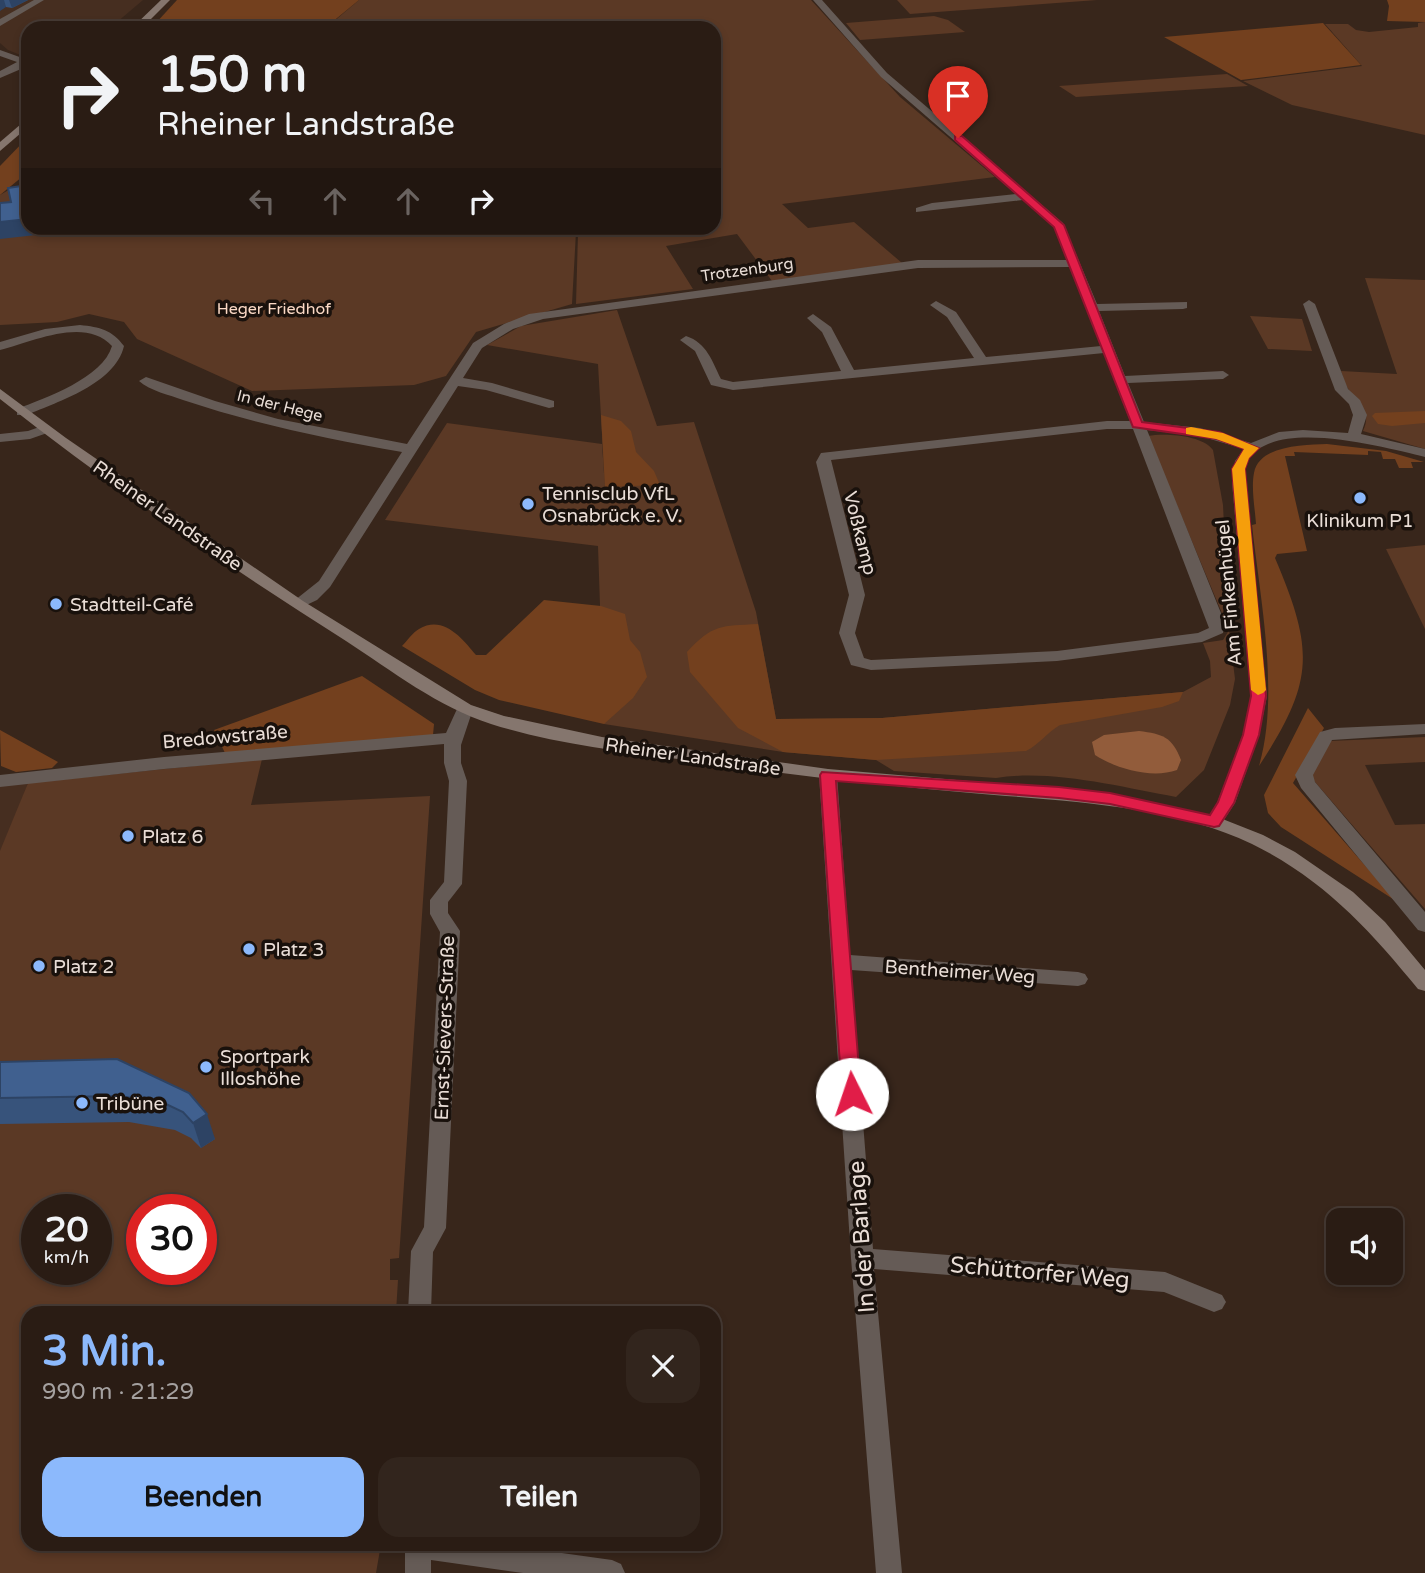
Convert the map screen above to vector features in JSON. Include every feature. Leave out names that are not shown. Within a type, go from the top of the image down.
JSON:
[{"type":"street","points":[[0,23],[40,0]]},
{"type":"street","points":[[144,21],[166,0]]},
{"type":"street","points":[[817,0],[884,75],[1059,225],[1138,425],[1219,435],[1253,448],[1265,441],[1297,435],[1353,437],[1425,453]]},
{"type":"street","points":[[0,53],[21,61]]},
{"type":"street","points":[[0,75],[21,65]]},
{"type":"street","points":[[0,148],[21,128]]},
{"type":"street","points":[[920,210],[932,206],[1025,196]]},
{"type":"street","name":"Trotzenburg","points":[[298,604],[312,597],[325,584],[477,345],[497,331],[524,319],[918,264],[1073,263]]},
{"type":"street","points":[[1309,304],[1342,390],[1355,403],[1360,415],[1353,437]]},
{"type":"street","points":[[936,305],[952,315],[982,360]]},
{"type":"street","points":[[1091,308],[1183,305]]},
{"type":"street","points":[[813,318],[827,330],[849,374]]},
{"type":"street","points":[[0,346],[73,329],[99,331],[112,337],[118,346],[115,360],[102,372],[22,412]]},
{"type":"street","points":[[686,340],[700,349],[716,382],[733,386],[1107,349]]},
{"type":"street","points":[[1120,380],[1223,375]]},
{"type":"street","name":"In der Hege","points":[[146,381],[204,403],[267,421],[345,439],[410,449]]},
{"type":"street","points":[[454,381],[487,386],[549,404]]},
{"type":"street","name":"Rheiner Landstraße","points":[[0,393],[45,429],[298,604],[465,709],[500,721],[601,743],[828,775],[1059,792],[1110,799],[1214,822],[1257,839],[1338,890],[1378,926],[1425,984]]},
{"type":"street","name":"Voßkamp","points":[[1107,425],[1138,425],[1217,623],[1217,630],[1210,635],[1057,656],[871,664],[857,661],[847,633],[857,595],[822,462],[826,456],[1107,425]]},
{"type":"street","points":[[0,438],[30,435],[45,429]]},
{"type":"street","name":"Am Finkenhügel","points":[[1214,822],[1226,803],[1251,735],[1259,696],[1238,469],[1253,448]]},
{"type":"street","name":"Ernst-Sievers-Straße","points":[[419,1306],[422,1251],[435,1228],[436,1220],[450,931],[439,914],[439,900],[453,884],[458,781],[453,770],[453,738],[457,722],[465,709]]},
{"type":"street","points":[[1425,729],[1335,733],[1326,736],[1304,775],[1307,784],[1425,925]]},
{"type":"street","name":"Bredowstraße","points":[[0,780],[164,762],[453,738]]},
{"type":"street","name":"In der Barlage","points":[[828,775],[862,1258],[888,1573]]},
{"type":"street","name":"Bentheimer Weg","points":[[842,962],[1078,979]]},
{"type":"street","name":"Schüttorfer Weg","points":[[862,1258],[1165,1282],[1214,1302]]},
{"type":"street","points":[[418,1573],[419,1551]]},
{"type":"street","points":[[466,1551],[612,1573]]},
{"type":"shaded area","points":[[0,0],[143,0],[118,21],[21,21],[21,55],[0,43]]},
{"type":"shaded area","points":[[177,0],[359,0],[334,21],[158,21]]},
{"type":"shaded area","points":[[1387,0],[1425,0],[1425,22],[1387,21]]},
{"type":"shaded area","points":[[1323,23],[1361,65],[1241,80],[1164,37]]},
{"type":"shaded area","points":[[21,144],[21,178],[0,195],[0,166]]},
{"type":"shaded area","points":[[1425,411],[1425,423],[1392,426],[1378,424],[1372,416],[1375,413]]},
{"type":"shaded area","points":[[601,415],[621,421],[631,431],[636,452],[654,471],[660,485],[605,487]]},
{"type":"shaded area","points":[[1327,444],[1386,451],[1424,462],[1411,462],[1413,468],[1399,468],[1395,459],[1383,459],[1381,452],[1368,451],[1368,455],[1294,452],[1295,456],[1285,456],[1307,551],[1277,554],[1275,558],[1297,617],[1303,665],[1291,711],[1259,766],[1265,738],[1268,678],[1252,525],[1256,524],[1254,473],[1264,457],[1273,452],[1295,446]]},
{"type":"shaded area","points":[[544,600],[601,606],[625,614],[630,640],[640,652],[647,677],[633,698],[604,724],[499,700],[475,690],[402,646],[417,630],[436,624],[452,630],[476,655],[486,655]]},
{"type":"shaded area","points":[[758,624],[776,719],[882,718],[1183,692],[1179,701],[1162,707],[1060,725],[1026,751],[876,760],[783,752],[738,728],[690,672],[687,652],[711,631],[726,626]]},
{"type":"shaded area","points":[[362,676],[434,724],[433,735],[225,753],[214,730]]},
{"type":"shaded area","points":[[1308,708],[1324,728],[1293,783],[1396,901],[1281,827],[1268,813],[1264,795]]},
{"type":"shaded area","points":[[0,730],[58,762],[52,768],[16,772],[1,766]]},
{"type":"shaded area","points":[[1139,731],[1160,735],[1174,746],[1181,760],[1177,770],[1167,773],[1135,771],[1114,765],[1095,755],[1092,742],[1104,735]]},
{"type":"shaded area","points":[[28,783],[2,851],[0,851],[0,786]]},
{"type":"green space","points":[[359,0],[811,0],[900,97],[995,177],[782,204],[808,228],[854,222],[902,263],[772,281],[737,234],[666,246],[693,289],[576,304],[578,235],[721,235],[721,21],[334,21]]},
{"type":"green space","points":[[897,0],[1097,0],[910,14]]},
{"type":"green space","points":[[934,16],[948,20],[965,32],[860,40],[846,23]]},
{"type":"green space","points":[[1425,22],[1425,135],[1292,105],[1243,81],[1362,66],[1325,24],[1348,24],[1356,30],[1369,32],[1418,27],[1418,23]]},
{"type":"green space","points":[[1227,74],[1248,86],[1076,97],[1059,86]]},
{"type":"green space","name":"Heger Friedhof","points":[[21,185],[21,235],[576,235],[572,304],[476,332],[446,376],[414,385],[252,391],[137,339],[124,322],[89,314],[57,322],[0,325],[0,195]]},
{"type":"green space","points":[[1365,278],[1425,280],[1425,449],[1363,431],[1366,423],[1365,412],[1344,381],[1341,371],[1397,374]]},
{"type":"green space","points":[[617,310],[657,426],[694,422],[756,612],[776,719],[882,718],[1183,692],[1211,677],[1210,661],[1203,643],[1223,640],[1229,630],[1235,679],[1230,705],[1204,770],[1176,797],[1063,777],[996,778],[894,771],[876,760],[783,752],[604,724],[598,546],[385,520],[447,423],[602,444],[605,488],[598,364],[487,345],[521,326]]},
{"type":"green space","points":[[1250,316],[1302,319],[1312,351],[1268,349]]},
{"type":"green space","points":[[1173,435],[1192,438],[1213,450],[1223,505],[1229,630],[1148,436]]},
{"type":"green space","points":[[1425,545],[1425,629],[1386,549]]},
{"type":"green space","points":[[1425,737],[1425,762],[1365,765],[1395,825],[1425,824],[1425,909],[1309,775],[1329,741]]},
{"type":"green space","name":"Sportpark Illoshöhe","points":[[262,759],[251,805],[430,796],[399,1258],[390,1259],[390,1280],[398,1280],[396,1306],[21,1306],[21,1551],[380,1551],[376,1573],[0,1573],[0,851],[28,783]]},
{"type":"building","points":[[21,186],[21,220],[0,222],[0,203],[11,202],[8,188]]},
{"type":"building","points":[[117,1059],[189,1093],[207,1114],[193,1123],[183,1112],[166,1104],[120,1096],[0,1098],[0,1062]]},
{"type":"slow traffic","points":[[1191,431],[1219,435],[1253,448],[1238,469],[1258,690]]},
{"type":"place","name":"Klinikum P1","points":[[1360,498]]},
{"type":"place","name":"Tennisclub VfL Osnabrück e. V.","points":[[528,504]]},
{"type":"place","name":"Stadtteil-Café","points":[[56,604]]},
{"type":"place","name":"Platz 6","points":[[128,836]]},
{"type":"place","name":"Platz 3","points":[[249,949]]},
{"type":"place","name":"Platz 2","points":[[39,966]]},
{"type":"place","name":"Sportpark Illoshöhe","points":[[206,1067]]},
{"type":"place","name":"Tribüne","points":[[82,1103]]},
{"type":"route","points":[[852,1094],[828,775],[1059,792],[1110,799],[1214,822],[1226,803],[1251,735],[1259,696],[1238,469],[1253,448],[1219,435],[1138,425],[1059,225],[958,138]]}]
